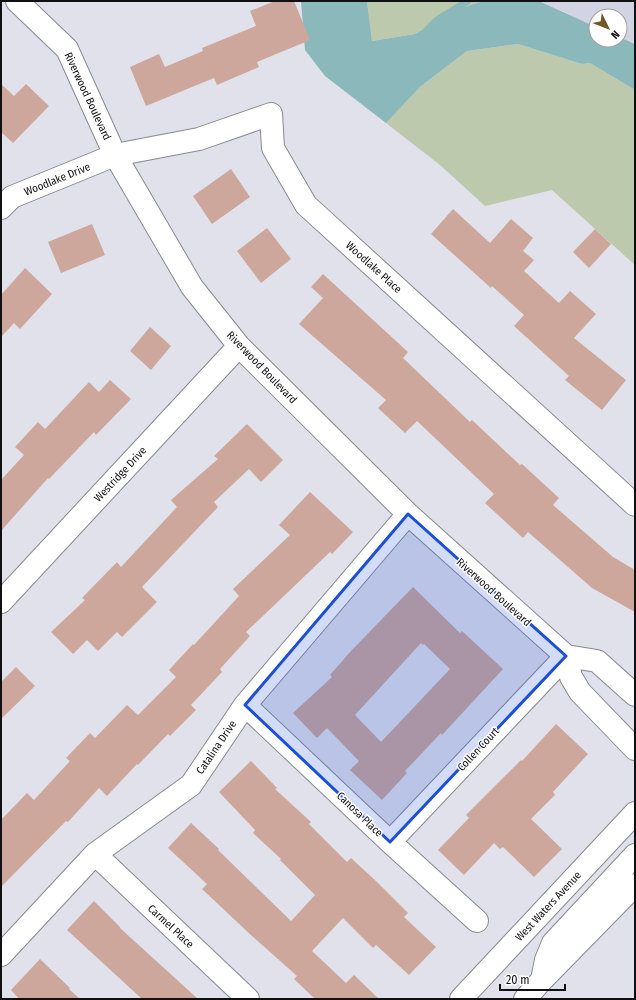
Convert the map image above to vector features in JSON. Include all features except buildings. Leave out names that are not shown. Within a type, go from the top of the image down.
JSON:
[{"type":"street","name":"Riverwood Boulevard","points":[[18,1],[67,49],[115,155],[192,287],[239,346],[408,514],[566,656]]},
{"type":"street","name":"Woodlake Place","points":[[115,155],[199,139],[271,114],[273,148],[306,205],[635,505]]},
{"type":"street","name":"Woodlake Drive","points":[[1,208],[12,197],[115,155]]},
{"type":"street","name":"Westridge Drive","points":[[1,602],[239,346]]},
{"type":"street","name":"Catalina Drive","points":[[1,955],[95,854],[191,785],[245,705],[408,514]]},
{"type":"street","points":[[635,695],[597,661],[566,656],[571,677],[580,692],[635,749]]},
{"type":"street","name":"Collen Court","points":[[390,842],[566,656]]},
{"type":"street","name":"Canosa Place","points":[[245,705],[476,921]]},
{"type":"street","name":"West Waters Avenue","points":[[461,999],[635,813]]},
{"type":"street","name":"Carmel Place","points":[[95,854],[248,999]]},
{"type":"street","points":[[542,980],[546,960],[553,943],[635,854]]},
{"type":"street","points":[[525,999],[635,885]]},
{"type":"highlighted area","points":[[408,514],[566,656],[390,842],[245,705]]},
{"type":"shaded area","points":[[530,1],[635,1],[635,51],[628,48],[628,8],[588,8],[588,28]]},
{"type":"green space","points":[[367,1],[484,1],[461,8],[415,34],[372,41]]},
{"type":"green space","points":[[518,44],[582,64],[590,63],[635,90],[635,265],[552,190],[485,206],[440,165],[386,123],[421,86],[467,51]]},
{"type":"water","points":[[301,1],[367,1],[372,41],[415,34],[461,8],[484,1],[530,1],[588,28],[588,48],[628,48],[635,51],[635,90],[590,63],[582,64],[518,44],[467,51],[421,86],[386,123],[325,76],[305,50]]},
{"type":"waterway","points":[[426,31],[437,20],[468,1]]},
{"type":"waterway","points":[[530,1],[588,27]]},
{"type":"waterway","points":[[628,45],[635,48]]}]
